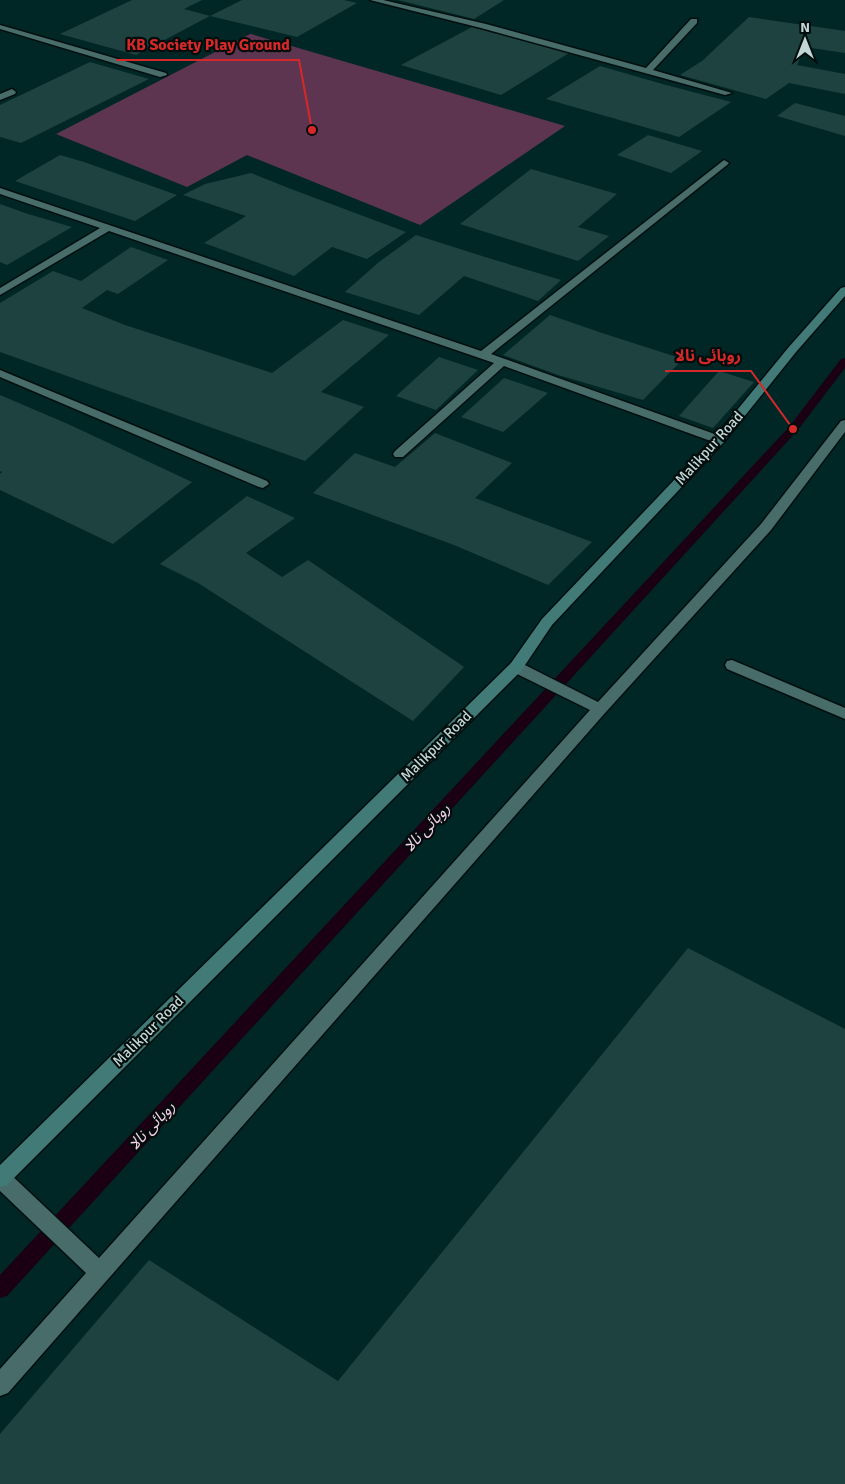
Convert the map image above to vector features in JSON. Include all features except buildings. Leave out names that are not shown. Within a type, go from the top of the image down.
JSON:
[{"type":"street","points":[[374,0],[483,26],[728,93]]},
{"type":"street","points":[[648,71],[694,21]]},
{"type":"street","points":[[0,27],[163,75]]},
{"type":"street","points":[[0,98],[12,92]]},
{"type":"street","points":[[482,356],[724,163]]},
{"type":"street","points":[[0,191],[502,362],[719,440]]},
{"type":"street","points":[[0,292],[108,228]]},
{"type":"street","name":"Malikpur Road","points":[[0,1178],[516,667],[547,622],[719,440],[792,350],[845,290]]},
{"type":"street","points":[[400,454],[502,362]]},
{"type":"street","points":[[0,372],[263,484]]},
{"type":"street","points":[[0,1385],[593,706],[766,527],[845,424]]},
{"type":"street","points":[[732,665],[845,714]]},
{"type":"street","points":[[516,667],[593,706]]},
{"type":"street","points":[[0,1178],[99,1272]]},
{"type":"shaded area","points":[[250,34],[565,126],[420,225],[247,155],[187,187],[56,134]]},
{"type":"waterway","name":"روہائی نالا","points":[[0,1289],[793,429],[845,361]]},
{"type":"place","name":"KB Society Play Ground","points":[[312,130]]},
{"type":"place","name":"روہائی نالا","points":[[793,429]]}]
